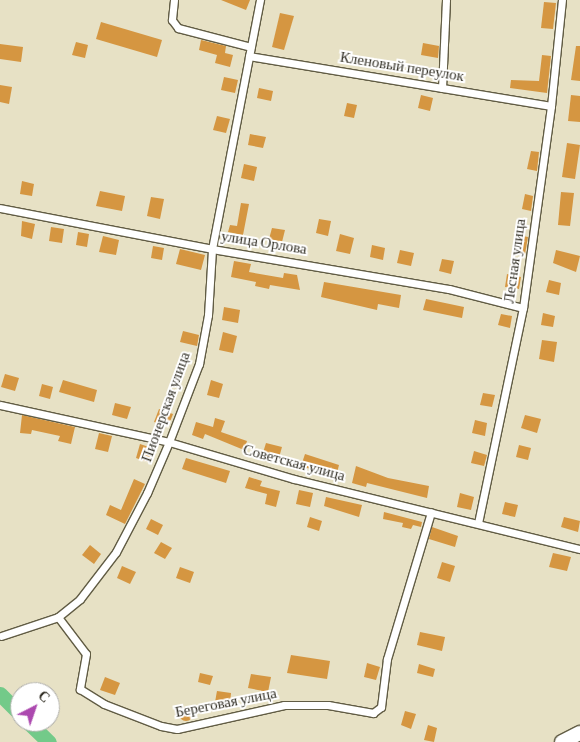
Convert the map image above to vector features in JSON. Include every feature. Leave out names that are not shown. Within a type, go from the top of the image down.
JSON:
[{"type":"highway","points":[[562,742],[580,733]]},
{"type":"street","points":[[174,0],[172,20],[178,28],[251,47]]},
{"type":"street","name":"Пионерская улица","points":[[0,636],[58,617],[80,599],[116,552],[147,493],[169,442],[199,364],[208,315],[212,249],[260,0]]},
{"type":"street","points":[[442,88],[446,0]]},
{"type":"street","name":"Лесная улица","points":[[478,523],[523,308],[551,106],[562,0]]},
{"type":"street","name":"Кленовый переулок","points":[[249,56],[551,106]]},
{"type":"street","name":"улица Орлова","points":[[0,208],[212,249],[450,289],[523,308]]},
{"type":"street","name":"Советская улица","points":[[0,405],[169,442],[294,479],[580,548]]},
{"type":"street","name":"Береговая улица","points":[[58,617],[86,654],[80,689],[104,704],[161,726],[177,728],[284,704],[328,705],[367,713],[377,711],[381,706],[386,687],[387,660],[431,512]]},
{"type":"building","points":[[221,0],[250,0],[246,10]]},
{"type":"building","points":[[544,2],[556,3],[553,29],[541,28]]},
{"type":"building","points":[[280,13],[294,16],[284,50],[272,47]]},
{"type":"building","points":[[101,22],[162,40],[157,57],[96,39]]},
{"type":"building","points":[[201,40],[226,46],[225,53],[233,55],[230,67],[215,63],[217,55],[199,50]]},
{"type":"building","points":[[76,42],[88,45],[85,58],[72,55]]},
{"type":"building","points":[[423,43],[439,46],[438,58],[421,55]]},
{"type":"building","points":[[0,44],[23,47],[21,62],[0,59]]},
{"type":"building","points":[[576,46],[580,46],[580,81],[571,80]]},
{"type":"building","points":[[542,55],[551,56],[547,93],[510,88],[511,80],[539,81]]},
{"type":"building","points":[[224,77],[238,80],[235,93],[221,90]]},
{"type":"building","points":[[0,85],[12,87],[9,104],[0,102]]},
{"type":"building","points":[[259,88],[273,91],[271,101],[257,98]]},
{"type":"building","points":[[421,95],[433,98],[430,111],[418,108]]},
{"type":"building","points":[[571,95],[580,96],[580,122],[568,121]]},
{"type":"building","points":[[347,103],[357,105],[354,118],[344,116]]},
{"type":"building","points":[[217,116],[230,119],[226,133],[213,130]]},
{"type":"building","points":[[250,134],[266,137],[263,148],[248,145]]},
{"type":"building","points":[[567,143],[580,145],[575,179],[562,177]]},
{"type":"building","points":[[531,151],[539,152],[537,171],[527,169]]},
{"type":"building","points":[[244,164],[257,167],[254,181],[241,178]]},
{"type":"building","points":[[22,181],[34,184],[32,196],[20,194]]},
{"type":"building","points":[[100,191],[125,196],[122,211],[96,206]]},
{"type":"building","points":[[561,192],[574,193],[570,226],[558,225]]},
{"type":"building","points":[[525,194],[533,196],[531,211],[522,209]]},
{"type":"building","points":[[151,197],[164,199],[160,219],[147,216]]},
{"type":"building","points":[[241,203],[249,204],[243,235],[228,232],[230,225],[237,226]]},
{"type":"building","points":[[319,219],[331,221],[328,236],[316,233]]},
{"type":"building","points":[[22,221],[35,224],[32,239],[21,236]]},
{"type":"building","points":[[51,227],[64,229],[62,243],[49,241]]},
{"type":"building","points":[[272,228],[285,230],[282,242],[269,239]]},
{"type":"building","points":[[78,232],[89,234],[87,247],[76,245]]},
{"type":"building","points":[[340,234],[354,238],[350,254],[336,251]]},
{"type":"building","points":[[517,235],[528,237],[525,254],[514,252]]},
{"type":"building","points":[[103,236],[119,240],[116,255],[99,252]]},
{"type":"building","points":[[372,245],[385,248],[383,260],[370,257]]},
{"type":"building","points":[[153,246],[164,248],[162,260],[151,258]]},
{"type":"building","points":[[180,249],[205,255],[201,270],[176,264]]},
{"type":"building","points":[[400,250],[414,253],[411,266],[397,263]]},
{"type":"building","points":[[556,250],[580,256],[576,272],[553,263]]},
{"type":"building","points":[[442,259],[454,261],[451,274],[439,271]]},
{"type":"building","points":[[234,261],[251,264],[249,272],[283,278],[284,273],[297,275],[300,290],[270,285],[269,289],[255,286],[256,282],[231,277]]},
{"type":"building","points":[[507,274],[521,277],[519,289],[505,287]]},
{"type":"building","points":[[549,280],[561,283],[559,295],[546,292]]},
{"type":"building","points":[[324,282],[401,295],[399,308],[378,304],[377,310],[321,297]]},
{"type":"building","points":[[426,299],[464,307],[462,318],[423,310]]},
{"type":"building","points":[[224,307],[240,310],[238,323],[222,320]]},
{"type":"building","points":[[543,313],[555,316],[553,327],[541,325]]},
{"type":"building","points":[[501,314],[512,316],[510,328],[498,325]]},
{"type":"building","points":[[183,331],[199,335],[197,346],[180,342]]},
{"type":"building","points":[[223,332],[237,336],[233,353],[219,350]]},
{"type":"building","points":[[542,340],[557,342],[554,362],[539,359]]},
{"type":"building","points":[[5,374],[19,378],[15,391],[1,387]]},
{"type":"building","points":[[63,380],[97,390],[94,402],[59,392]]},
{"type":"building","points":[[211,380],[223,384],[219,398],[207,395]]},
{"type":"building","points":[[42,384],[53,387],[50,399],[39,396]]},
{"type":"building","points":[[483,393],[495,395],[492,407],[480,405]]},
{"type":"building","points":[[115,403],[131,407],[127,419],[112,415]]},
{"type":"building","points":[[159,409],[173,414],[168,427],[154,422]]},
{"type":"building","points":[[22,415],[75,427],[71,444],[58,441],[60,436],[32,430],[31,434],[20,433]]},
{"type":"building","points":[[525,415],[541,419],[537,433],[521,428]]},
{"type":"building","points":[[215,418],[225,421],[221,432],[247,441],[244,450],[205,434],[203,439],[192,435],[196,422],[213,427]]},
{"type":"building","points":[[475,420],[487,423],[485,436],[472,433]]},
{"type":"building","points":[[99,433],[112,436],[108,452],[95,449]]},
{"type":"building","points":[[266,443],[282,447],[278,461],[262,456]]},
{"type":"building","points":[[140,444],[152,448],[148,462],[136,458]]},
{"type":"building","points":[[519,445],[531,448],[528,460],[516,457]]},
{"type":"building","points":[[474,451],[487,455],[484,466],[471,463]]},
{"type":"building","points":[[305,454],[339,465],[336,477],[301,466]]},
{"type":"building","points":[[186,458],[230,471],[226,483],[182,469]]},
{"type":"building","points":[[356,466],[388,478],[429,486],[427,498],[367,483],[366,487],[352,483]]},
{"type":"building","points":[[249,477],[262,481],[260,486],[280,491],[276,507],[265,504],[267,494],[245,488]]},
{"type":"building","points":[[134,479],[145,484],[125,524],[106,515],[110,505],[121,510]]},
{"type":"building","points":[[299,490],[313,493],[310,507],[296,504]]},
{"type":"building","points":[[460,493],[474,497],[471,510],[457,507]]},
{"type":"building","points":[[326,497],[362,505],[359,517],[324,506]]},
{"type":"building","points":[[505,502],[518,505],[515,517],[502,514]]},
{"type":"building","points":[[384,512],[422,522],[421,527],[413,525],[411,529],[402,527],[403,523],[383,519]]},
{"type":"building","points":[[310,517],[322,521],[319,531],[307,527]]},
{"type":"building","points":[[564,517],[580,521],[578,532],[561,527]]},
{"type":"building","points":[[151,519],[163,525],[158,535],[146,529]]},
{"type":"building","points":[[432,527],[458,536],[455,547],[429,539]]},
{"type":"building","points":[[161,542],[172,548],[165,559],[154,553]]},
{"type":"building","points":[[90,545],[101,554],[94,564],[82,555]]},
{"type":"building","points":[[553,553],[571,557],[567,571],[549,567]]},
{"type":"building","points":[[442,562],[455,566],[450,582],[437,578]]},
{"type":"building","points":[[122,566],[136,572],[130,584],[117,578]]},
{"type":"building","points":[[180,567],[194,572],[190,583],[176,578]]},
{"type":"building","points":[[420,632],[445,637],[442,651],[417,645]]},
{"type":"building","points":[[291,655],[330,661],[327,679],[287,673]]},
{"type":"building","points":[[367,663],[380,667],[376,680],[364,677]]},
{"type":"building","points":[[419,664],[435,669],[433,677],[417,673]]},
{"type":"building","points":[[200,673],[213,676],[210,685],[198,682]]},
{"type":"building","points":[[251,674],[271,677],[268,692],[248,688]]},
{"type":"building","points":[[105,677],[120,683],[115,695],[100,690]]},
{"type":"building","points":[[217,691],[231,693],[230,704],[215,702]]},
{"type":"building","points":[[183,707],[189,707],[193,714],[189,721],[183,721],[179,717],[179,711]]},
{"type":"building","points":[[405,711],[416,714],[411,729],[401,725]]},
{"type":"building","points":[[428,725],[437,728],[434,742],[424,740]]},
{"type":"waterway","points":[[0,694],[10,704]]},
{"type":"waterway","points":[[38,732],[49,742]]}]
